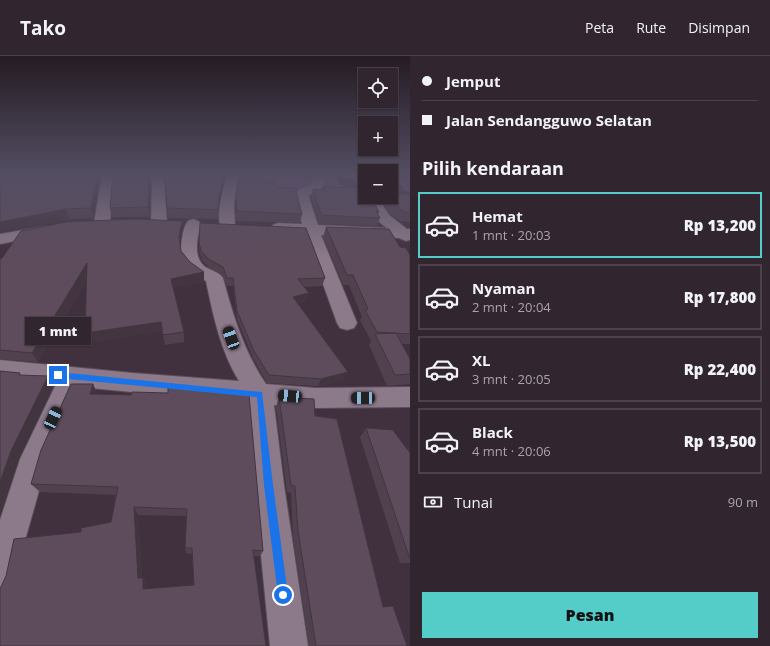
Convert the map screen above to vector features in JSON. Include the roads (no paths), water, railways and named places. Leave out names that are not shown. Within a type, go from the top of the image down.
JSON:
[{"type":"street","points":[[102,223],[105,202]]},
{"type":"street","points":[[174,202],[193,224]]},
{"type":"street","points":[[227,202],[227,204],[193,224],[190,239],[189,258],[201,271],[214,278],[222,312],[236,350],[246,373],[260,394],[269,485],[289,646]]},
{"type":"street","points":[[303,202],[316,246],[347,323]]},
{"type":"street","points":[[375,204],[383,218],[408,236]]},
{"type":"street","points":[[143,222],[242,226]]},
{"type":"street","points":[[0,239],[17,237],[62,227]]},
{"type":"street","points":[[266,228],[408,236]]},
{"type":"street","points":[[4,256],[17,237]]},
{"type":"street","points":[[0,369],[316,398],[410,397]]},
{"type":"street","points":[[2,561],[34,459],[72,376]]}]
